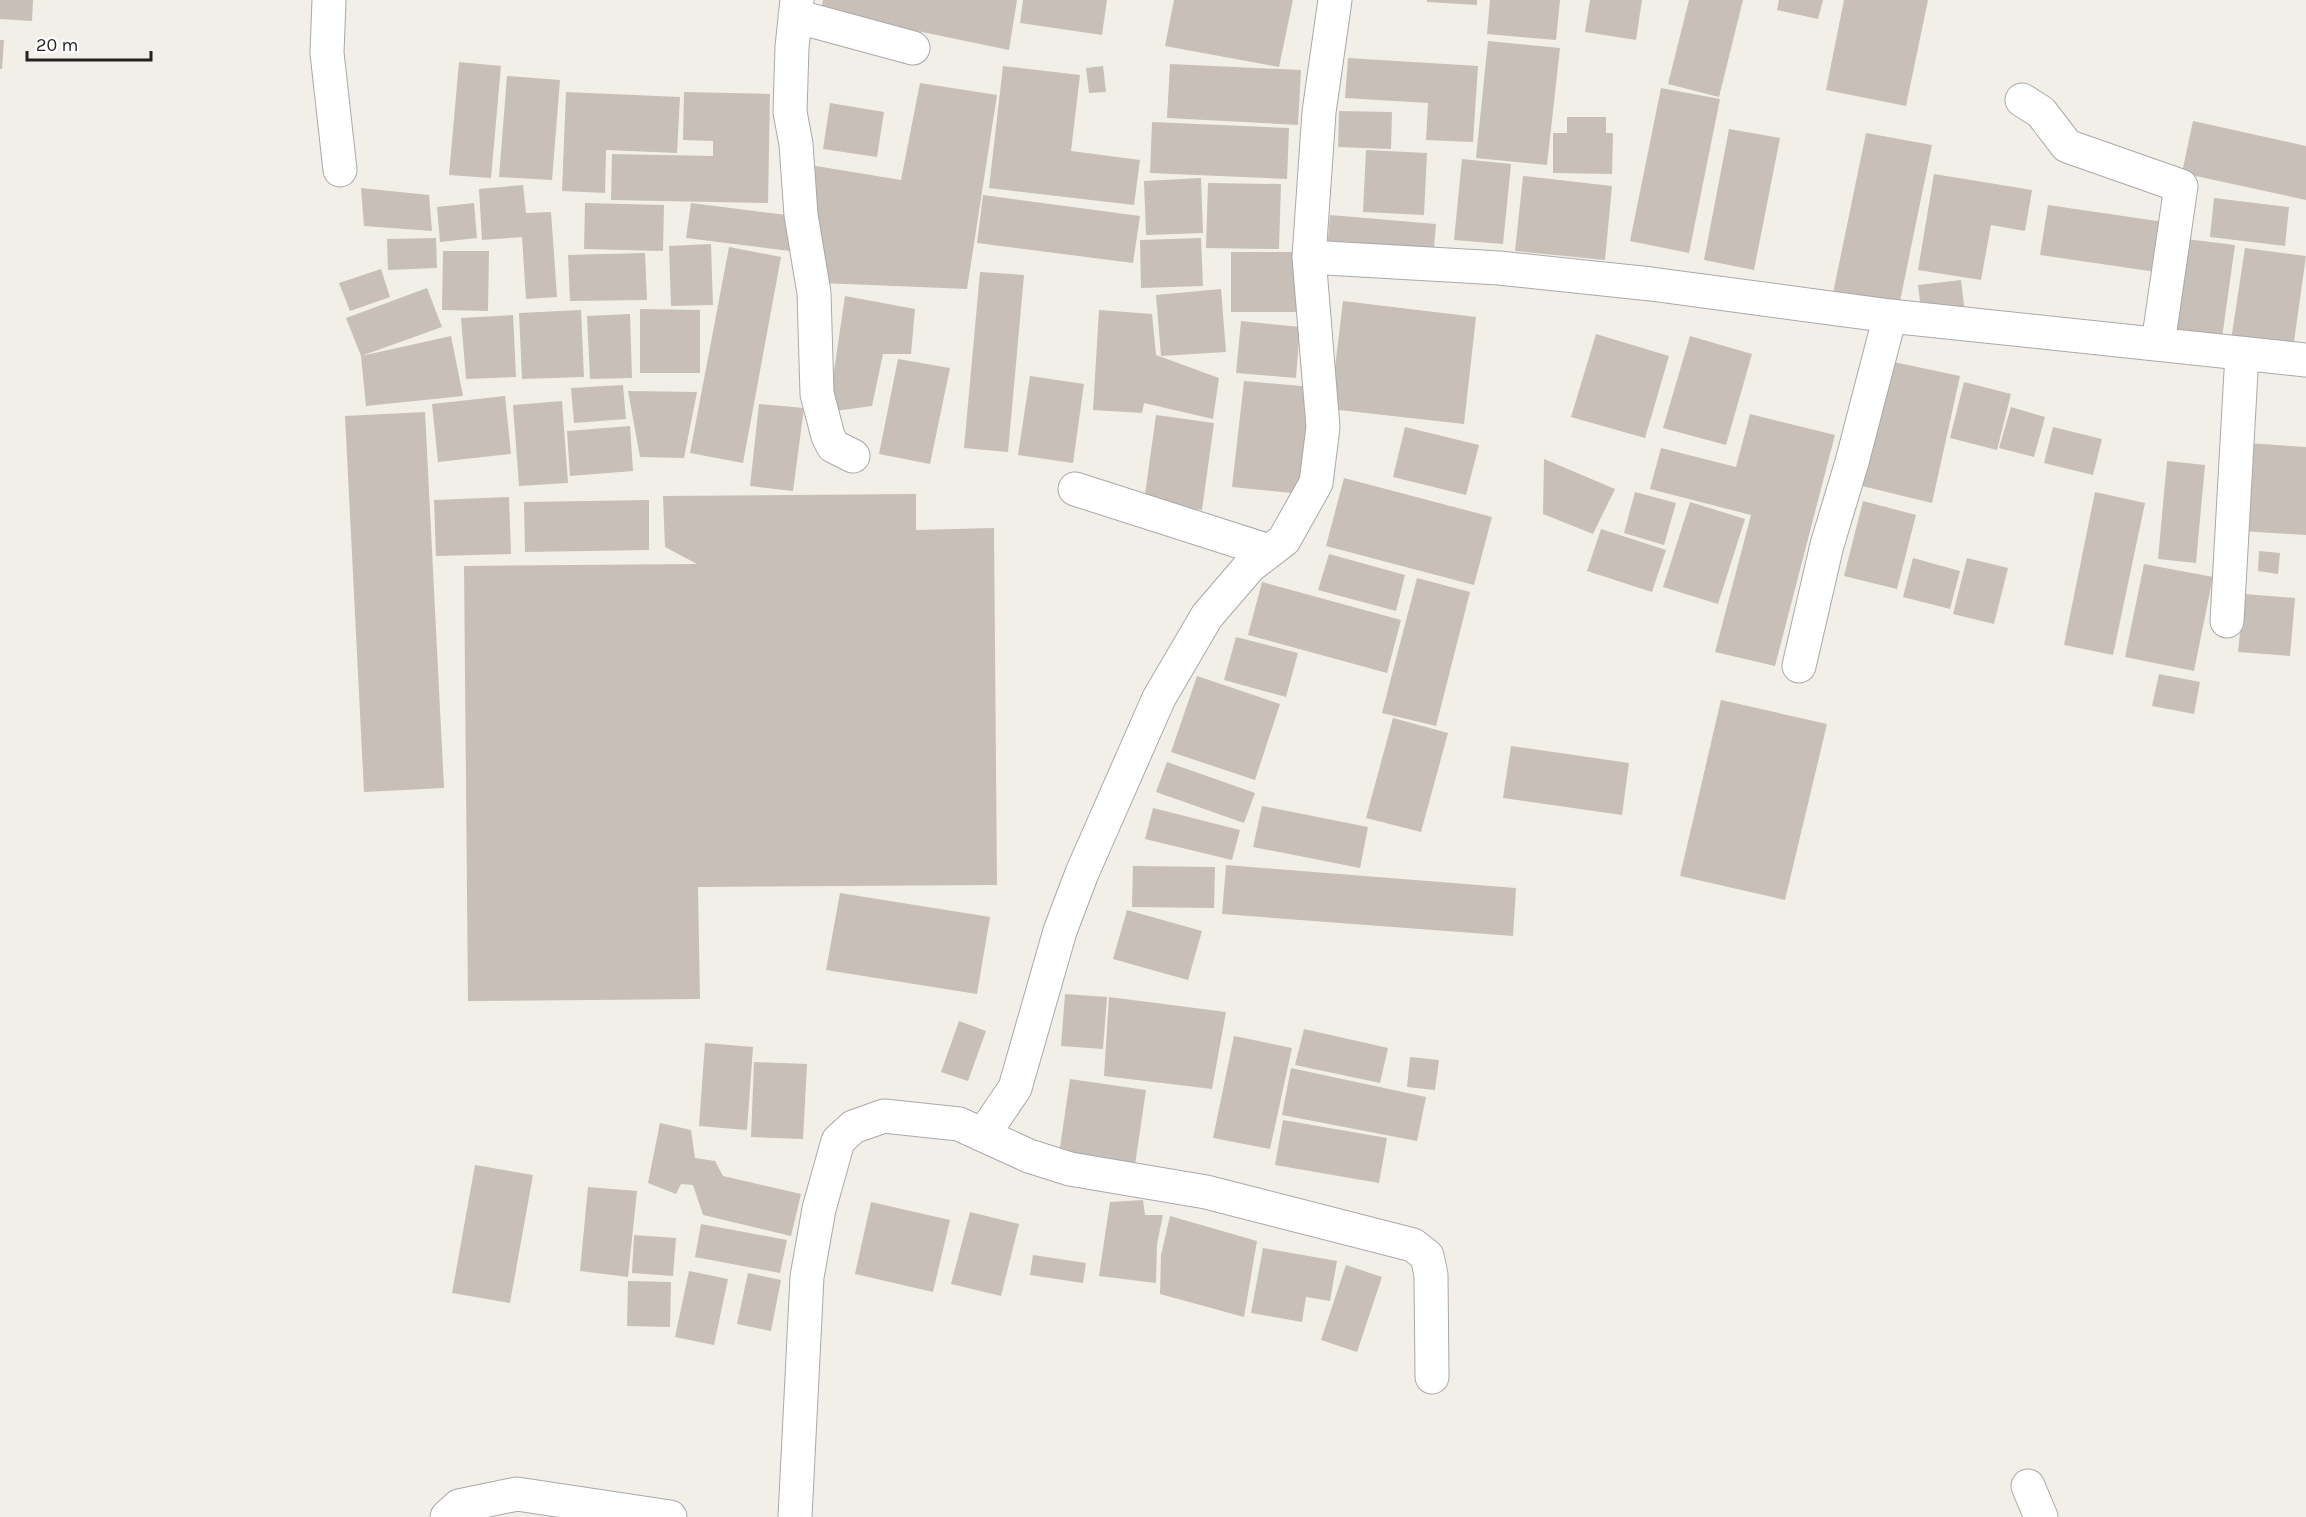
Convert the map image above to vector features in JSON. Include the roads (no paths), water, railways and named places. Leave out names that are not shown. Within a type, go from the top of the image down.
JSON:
[{"type":"street","points":[[329,0],[327,53],[340,170]]},
{"type":"street","points":[[983,1135],[1015,1088],[1060,931],[1113,800],[1159,698],[1207,616],[1250,566],[1284,540],[1316,483],[1323,427],[1310,257],[1319,112],[1335,0]]},
{"type":"street","points":[[853,456],[833,446],[828,436],[817,394],[814,293],[801,215],[790,112],[796,8],[913,48]]},
{"type":"street","points":[[2022,100],[2041,112],[2067,146],[2181,186],[2173,254],[2158,344]]},
{"type":"street","points":[[1310,257],[1499,268],[1651,284],[1890,316],[2306,360]]},
{"type":"street","points":[[1799,666],[1827,545],[1852,462],[1890,316]]},
{"type":"street","points":[[2227,621],[2242,354]]},
{"type":"street","points":[[1075,489],[1269,551]]},
{"type":"street","points":[[795,1517],[807,1277],[819,1209],[838,1142],[853,1127],[884,1116],[959,1124],[1029,1156],[1070,1169],[1206,1192],[1413,1245],[1427,1256],[1431,1275],[1432,1377]]},
{"type":"street","points":[[2028,1486],[2041,1517]]},
{"type":"street","points":[[447,1517],[459,1506],[517,1494],[669,1517]]}]
